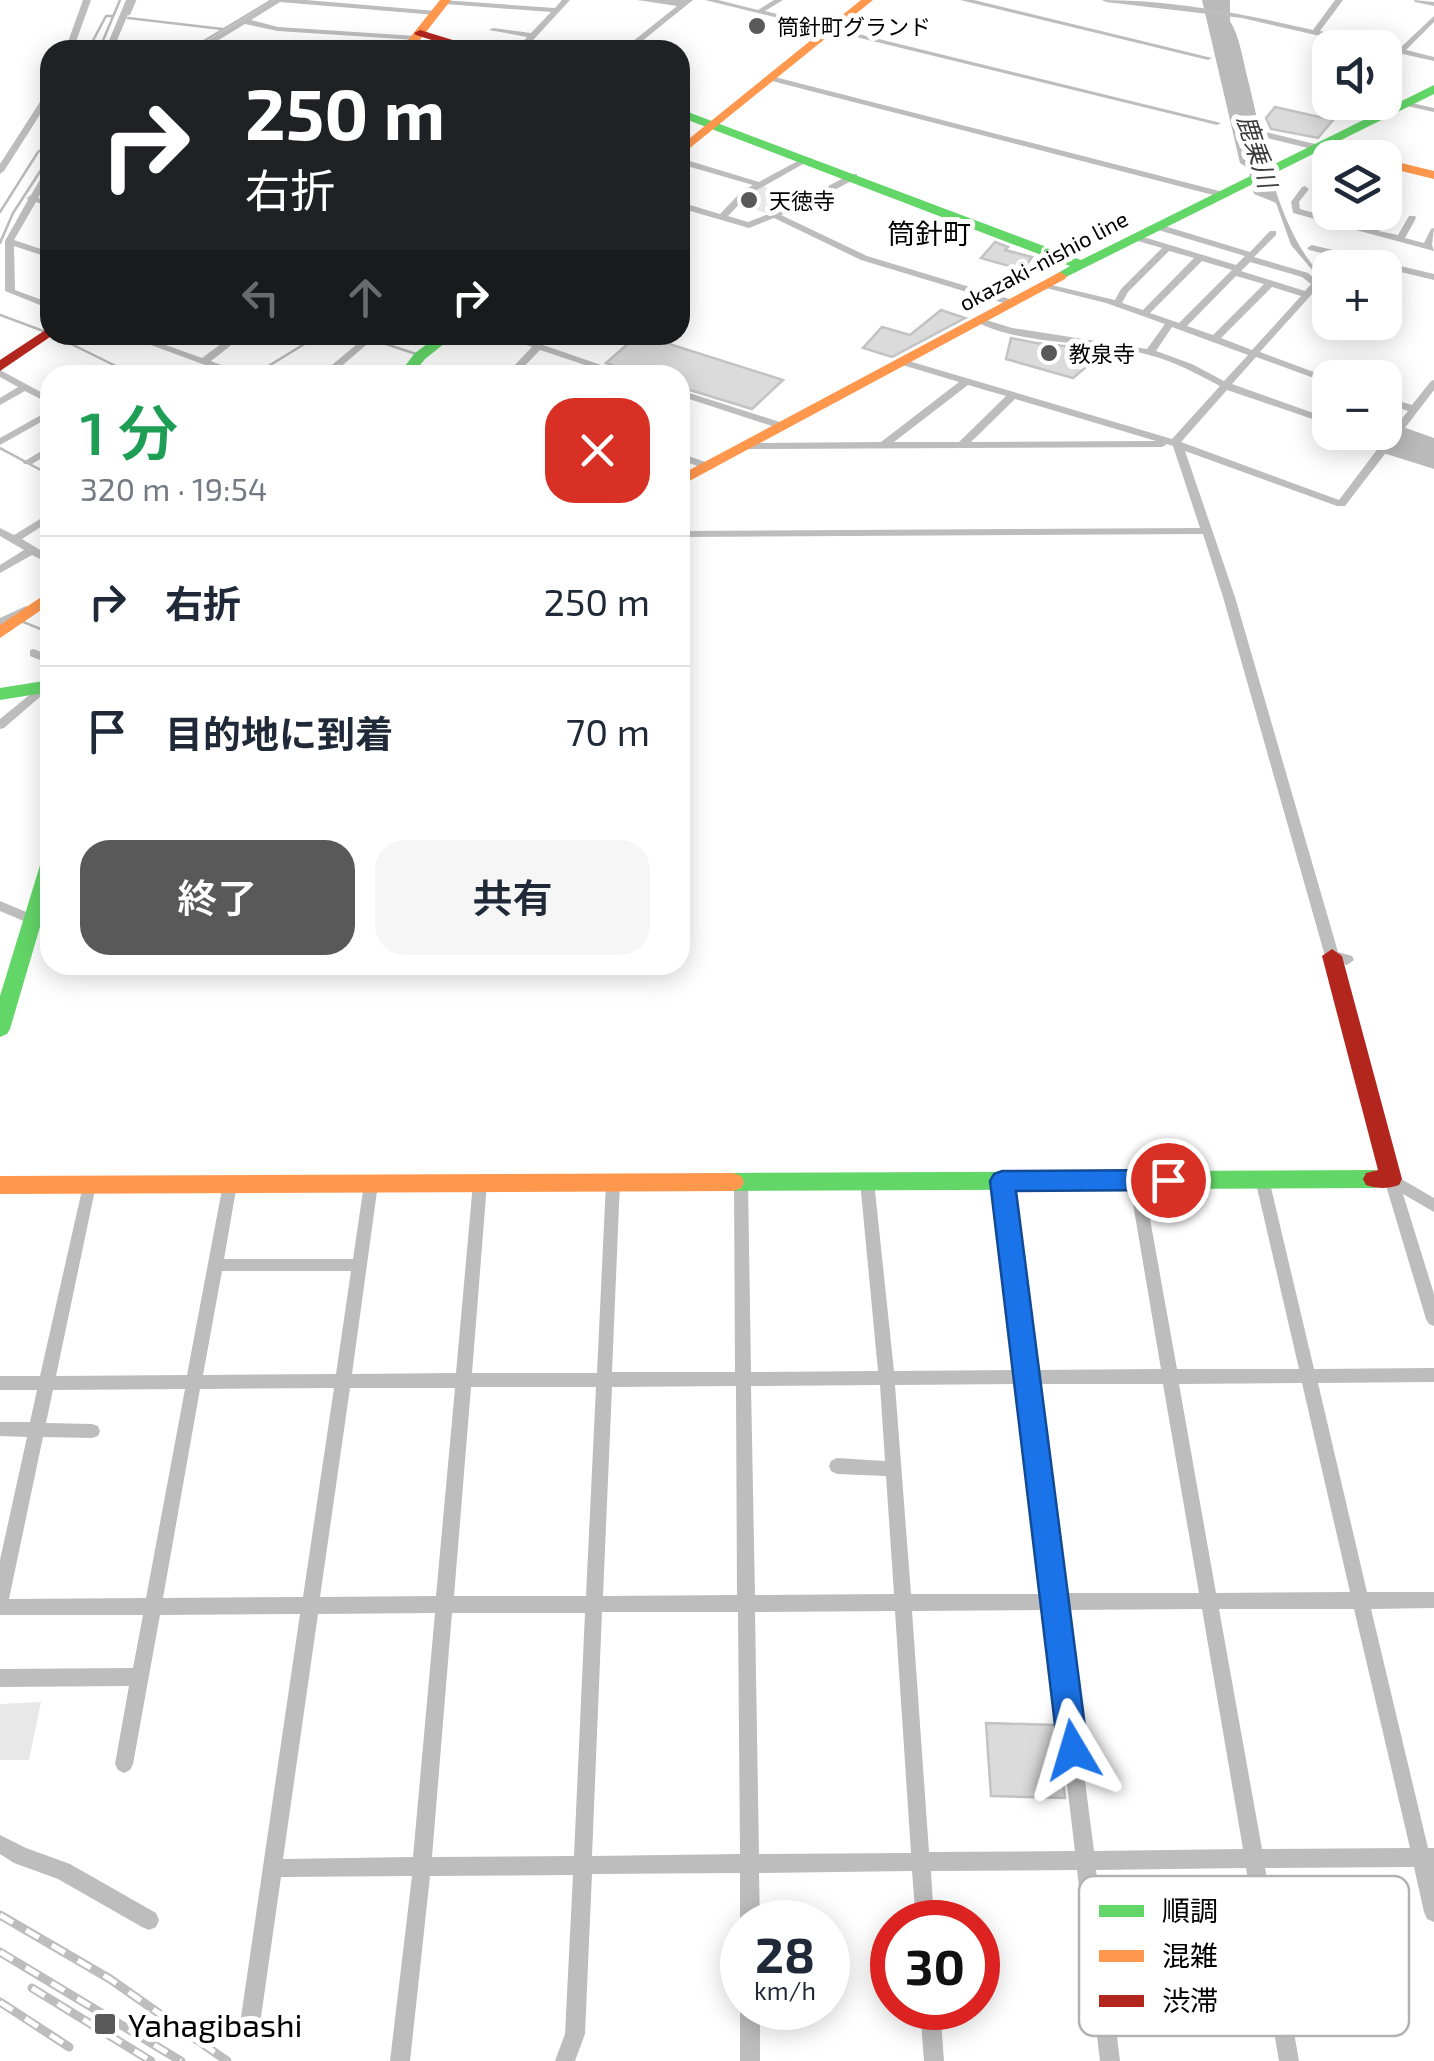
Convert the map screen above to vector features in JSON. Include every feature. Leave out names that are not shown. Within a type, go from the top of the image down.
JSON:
[{"type":"street","points":[[73,40],[88,0]]},
{"type":"street","points":[[114,40],[130,0]]},
{"type":"street","points":[[213,40],[279,0],[558,10]]},
{"type":"street","points":[[530,40],[566,0]]},
{"type":"street","points":[[641,0],[687,2]]},
{"type":"street","points":[[709,0],[1217,122]]},
{"type":"street","points":[[759,12],[779,0]]},
{"type":"street","points":[[690,144],[868,0]]},
{"type":"street","points":[[964,0],[1208,58]]},
{"type":"street","points":[[1106,0],[1242,16],[1312,31]]},
{"type":"street","points":[[1316,30],[1339,0]]},
{"type":"street","points":[[1418,0],[1434,4]]},
{"type":"street","points":[[639,40],[687,2]]},
{"type":"street","points":[[244,21],[278,29],[414,40],[442,5]]},
{"type":"street","points":[[1402,50],[1434,18]]},
{"type":"street","points":[[493,30],[534,36]]},
{"type":"street","points":[[1402,51],[1434,59]]},
{"type":"street","points":[[771,78],[1224,195]]},
{"type":"street","name":"okazaki-nishio line","points":[[1402,99],[1434,89]]},
{"type":"street","points":[[1402,103],[1434,110]]},
{"type":"street","points":[[0,172],[40,108]]},
{"type":"street","points":[[690,116],[808,158],[1081,266]]},
{"type":"street","name":"okazaki-nishio line","points":[[1337,140],[1367,120]]},
{"type":"street","points":[[1266,135],[1312,146]]},
{"type":"street","name":"okazaki-nishio line","points":[[690,476],[1081,266],[1277,167],[1312,154]]},
{"type":"street","points":[[722,217],[746,193],[808,158]]},
{"type":"street","points":[[690,164],[761,185]]},
{"type":"street","points":[[1402,172],[1434,175]]},
{"type":"street","points":[[690,208],[750,225],[854,176]]},
{"type":"street","points":[[40,186],[9,241],[10,291],[40,302]]},
{"type":"street","points":[[1304,188],[1296,211],[1312,216]]},
{"type":"street","points":[[32,198],[40,201]]},
{"type":"street","points":[[776,216],[864,258],[1013,303]]},
{"type":"street","points":[[1400,239],[1412,218]]},
{"type":"street","points":[[747,446],[1175,444],[1316,284],[1306,275],[1158,227]]},
{"type":"street","points":[[1366,230],[1430,247],[1434,231]]},
{"type":"street","points":[[1150,352],[1273,233]]},
{"type":"street","points":[[1137,238],[1306,294]]},
{"type":"street","points":[[9,241],[40,252]]},
{"type":"street","points":[[1117,304],[1124,291],[1168,248]]},
{"type":"street","points":[[1312,248],[1434,277]]},
{"type":"street","points":[[1145,313],[1200,257]]},
{"type":"street","points":[[1214,340],[1270,282]]},
{"type":"street","points":[[1043,286],[1145,313],[1312,375]]},
{"type":"street","points":[[980,322],[1150,352],[1312,415]]},
{"type":"street","points":[[40,338],[0,370],[40,395]]},
{"type":"street","points":[[157,345],[212,365]]},
{"type":"street","points":[[203,362],[225,345]]},
{"type":"street","points":[[337,365],[361,345]]},
{"type":"street","points":[[413,365],[434,345]]},
{"type":"street","points":[[536,345],[596,365]]},
{"type":"street","points":[[520,365],[539,346]]},
{"type":"street","points":[[902,362],[1175,444],[1340,504],[1382,450]]},
{"type":"street","points":[[883,446],[966,381]]},
{"type":"street","points":[[1402,424],[1434,383]]},
{"type":"street","points":[[0,402],[25,387]]},
{"type":"street","points":[[690,396],[782,426]]},
{"type":"street","points":[[961,446],[1012,396]]},
{"type":"street","points":[[1402,405],[1413,409]]},
{"type":"street","points":[[0,442],[40,419]]},
{"type":"street","points":[[1175,444],[1229,598],[1340,958],[1391,1179],[1434,1319]]},
{"type":"street","points":[[28,462],[40,455]]},
{"type":"street","points":[[690,460],[710,467]]},
{"type":"street","points":[[13,540],[40,522]]},
{"type":"street","points":[[0,531],[40,556]]},
{"type":"street","points":[[690,534],[1206,531]]},
{"type":"street","points":[[0,570],[30,551]]},
{"type":"street","points":[[0,623],[40,602]]},
{"type":"street","points":[[0,633],[30,608]]},
{"type":"street","points":[[34,652],[40,655]]},
{"type":"street","points":[[0,694],[40,687]]},
{"type":"street","points":[[0,725],[40,692]]},
{"type":"street","points":[[0,1029],[40,894]]},
{"type":"street","points":[[0,906],[32,920]]},
{"type":"street","points":[[0,1185],[1391,1179],[1434,1206]]},
{"type":"street","points":[[1136,1180],[1257,1876]]},
{"type":"street","points":[[1262,1180],[1361,1600],[1428,1857],[1434,1912]]},
{"type":"street","points":[[868,1181],[887,1378],[923,1900]]},
{"type":"street","points":[[1002,1181],[1088,1876]]},
{"type":"street","points":[[564,2061],[574,2034],[613,1182]]},
{"type":"street","points":[[741,1182],[750,1900]]},
{"type":"street","points":[[400,2061],[422,1867],[480,1183]]},
{"type":"street","points":[[124,1764],[230,1184]]},
{"type":"street","points":[[251,2017],[371,1184]]},
{"type":"street","points":[[89,1185],[0,1603],[153,1606],[1434,1600]]},
{"type":"street","points":[[216,1265],[360,1265]]},
{"type":"street","points":[[0,1383],[1434,1375]]},
{"type":"street","points":[[0,1429],[92,1431]]},
{"type":"street","points":[[837,1466],[893,1469]]},
{"type":"street","points":[[0,1678],[140,1678]]},
{"type":"street","points":[[0,1844],[64,1871],[149,1920]]},
{"type":"street","points":[[273,1868],[1428,1857]]},
{"type":"street","points":[[750,2030],[750,2061]]},
{"type":"street","points":[[932,2030],[934,2061]]},
{"type":"street","points":[[1107,2036],[1110,2061]]},
{"type":"street","points":[[1284,2036],[1288,2061]]},
{"type":"shaded area","points":[[763,186],[801,201],[773,215],[737,204]]},
{"type":"shaded area","points":[[41,1702],[29,1760],[0,1760],[0,1704]]},
{"type":"water","name":"鹿乗川","points":[[1202,0],[1230,0],[1230,21],[1241,49],[1275,189],[1312,270],[1291,245],[1276,203],[1254,194],[1248,168],[1240,163]]},
{"type":"water","points":[[1402,427],[1434,438],[1434,469],[1380,452],[1402,450]]},
{"type":"building","points":[[1275,107],[1312,115],[1312,120],[1333,120],[1318,138],[1271,129],[1266,118]]},
{"type":"building","points":[[995,242],[1008,247],[1005,250],[1032,257],[1023,270],[981,258]]},
{"type":"building","points":[[941,310],[965,318],[892,357],[863,348],[882,327],[910,335]]},
{"type":"building","name":"教泉寺","points":[[1011,338],[1092,349],[1086,367],[1073,378],[1006,359]]},
{"type":"building","points":[[627,345],[673,345],[783,380],[752,409],[690,390],[690,365],[606,363]]},
{"type":"building","points":[[986,1723],[1056,1725],[1065,1798],[991,1796]]},
{"type":"waterway","points":[[103,40],[120,0]]},
{"type":"waterway","points":[[129,14],[135,0]]},
{"type":"waterway","points":[[206,40],[272,0]]},
{"type":"waterway","points":[[93,40],[106,16],[112,16]]},
{"type":"waterway","points":[[128,18],[222,29]]},
{"type":"waterway","points":[[0,212],[40,151]]},
{"type":"waterway","points":[[0,243],[13,213],[40,172]]},
{"type":"waterway","points":[[0,315],[40,330]]},
{"type":"waterway","points":[[73,345],[114,365]]},
{"type":"waterway","points":[[270,365],[303,345]]},
{"type":"waterway","points":[[389,345],[416,354]]},
{"type":"waterway","points":[[0,448],[40,470]]},
{"type":"waterway","points":[[21,621],[40,629]]},
{"type":"railway","points":[[0,1915],[110,1979],[227,2061]]},
{"type":"railway","points":[[0,1952],[181,2061]]},
{"type":"railway","points":[[32,1988],[151,2061]]},
{"type":"railway","points":[[0,2002],[69,2047]]},
{"type":"traffic: fast","points":[[1060,276],[1434,89]]},
{"type":"traffic: fast","points":[[690,117],[1081,265]]},
{"type":"traffic: fast","points":[[413,365],[435,345]]},
{"type":"traffic: fast","points":[[0,694],[40,688]]},
{"type":"traffic: fast","points":[[0,1029],[40,895]]},
{"type":"traffic: fast","points":[[733,1182],[1374,1179]]},
{"type":"traffic: slow","points":[[414,40],[446,0]]},
{"type":"traffic: slow","points":[[690,144],[868,0]]},
{"type":"traffic: slow","points":[[1402,167],[1434,175]]},
{"type":"traffic: slow","points":[[690,476],[1060,276]]},
{"type":"traffic: slow","points":[[0,633],[40,603]]},
{"type":"traffic: slow","points":[[0,1185],[733,1182]]},
{"type":"traffic: jam","points":[[420,33],[443,40]]},
{"type":"traffic: jam","points":[[0,367],[40,338]]},
{"type":"traffic: jam","points":[[1332,956],[1391,1179],[1374,1179]]},
{"type":"place","name":"筒針町グランド","points":[[757,26]]},
{"type":"place","name":"天徳寺","points":[[749,200]]},
{"type":"place","name":"教泉寺","points":[[1049,353]]},
{"type":"place","name":"Yahagibashi","points":[[105,2024]]},
{"type":"district","name":"筒針町","points":[[929,233]]},
{"type":"route","points":[[1073,1750],[1002,1181],[1168,1180]]}]
